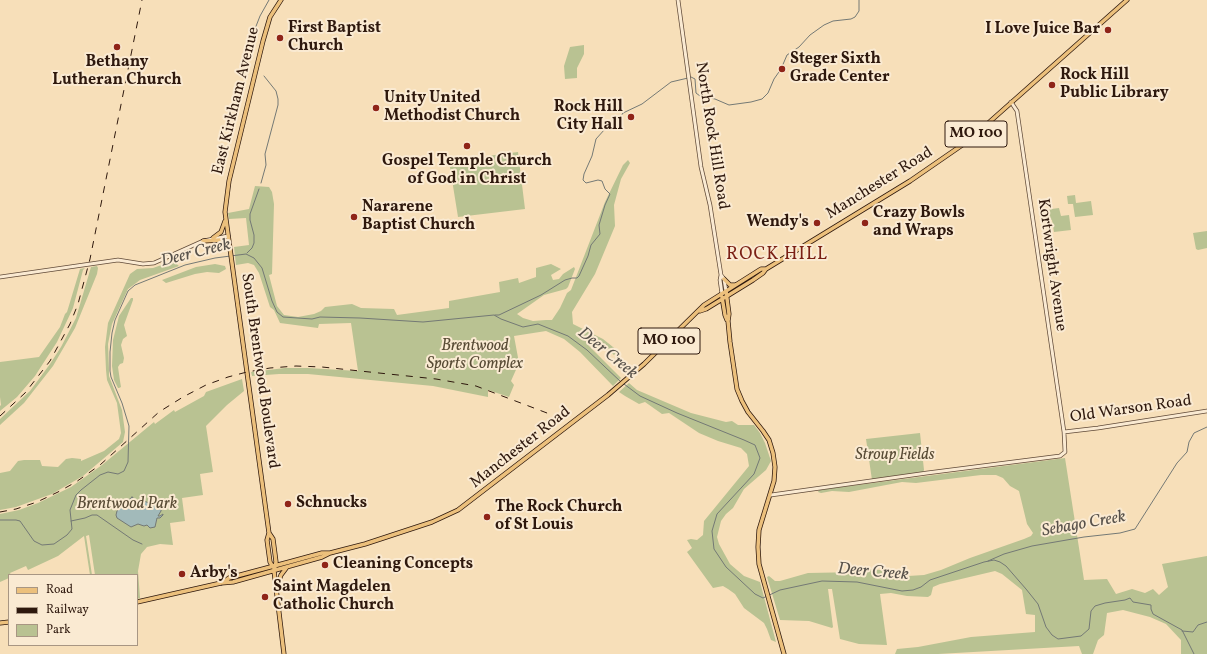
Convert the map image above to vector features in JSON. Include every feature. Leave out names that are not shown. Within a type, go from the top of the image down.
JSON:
[{"type":"main road","name":"East Kirkham Avenue","points":[[225,212],[226,194],[257,71],[263,41],[270,17],[281,0]]},
{"type":"main road","name":"Manchester Road","points":[[698,312],[722,299],[763,273],[766,269],[930,168],[968,141],[1127,0]]},
{"type":"main road","name":"South Brentwood Boulevard","points":[[225,212],[270,533],[273,539],[275,556],[274,571],[284,654]]},
{"type":"main road","points":[[213,238],[221,232],[226,220]]},
{"type":"main road","points":[[203,241],[221,240],[230,249]]},
{"type":"main road","name":"Manchester Road","points":[[222,583],[229,578],[322,553],[330,553],[371,543],[432,522],[453,513],[482,493],[614,391],[704,305],[761,269],[766,269]]},
{"type":"main road","points":[[724,279],[730,285],[736,285]]},
{"type":"main road","points":[[724,293],[726,296],[729,314],[728,321],[737,389],[748,412],[769,440],[773,453],[775,467],[774,481],[771,495],[759,530],[758,547],[759,564],[784,654]]},
{"type":"main road","points":[[724,293],[722,299],[725,315],[728,321]]},
{"type":"main road","points":[[715,303],[724,307]]},
{"type":"main road","name":"South Brentwood Boulevard","points":[[270,533],[268,540],[274,566]]},
{"type":"main road","name":"Manchester Road","points":[[138,602],[222,583],[233,582],[322,558],[330,553]]},
{"type":"main road","points":[[275,556],[280,560],[289,562]]},
{"type":"main road","points":[[276,587],[283,573],[288,567]]},
{"type":"street","name":"North Rock Hill Road","points":[[678,0],[701,167],[710,205],[721,275],[720,280],[724,293]]},
{"type":"street","name":"Kortwright Avenue","points":[[1011,102],[1017,111],[1064,432]]},
{"type":"street","points":[[0,277],[118,260],[151,264],[203,241],[228,236]]},
{"type":"street","name":"North Rock Hill Road","points":[[721,275],[724,279],[724,293]]},
{"type":"street","name":"Old Warson Road","points":[[771,495],[1060,456],[1066,450],[1064,432],[1207,411]]},
{"type":"green space","points":[[584,45],[584,54],[577,68],[577,78],[565,79],[564,66],[570,47]]},
{"type":"green space","points":[[518,152],[525,209],[458,217],[449,161]]},
{"type":"green space","name":"Brentwood Sports Complex","points":[[628,160],[630,163],[621,179],[614,205],[615,226],[595,274],[572,312],[573,324],[603,339],[618,351],[614,355],[595,339],[589,346],[621,378],[613,386],[580,352],[564,339],[546,331],[514,336],[519,363],[511,381],[514,385],[509,397],[488,390],[488,397],[433,386],[308,374],[252,376],[251,372],[285,368],[358,371],[351,323],[319,324],[318,328],[280,323],[274,310],[270,307],[259,273],[254,265],[248,263],[236,265],[234,247],[249,245],[246,218],[229,219],[228,213],[249,209],[255,186],[269,187],[272,192],[274,204],[272,274],[269,275],[277,306],[284,315],[298,317],[314,314],[321,311],[325,307],[352,304],[361,308],[394,309],[397,315],[449,308],[449,301],[500,292],[499,282],[518,278],[519,283],[536,277],[536,268],[551,264],[561,269],[551,275],[553,280],[559,279],[563,274],[574,267],[575,269],[566,289],[544,295],[517,314],[523,318],[533,321],[552,320],[567,293],[571,290],[605,202],[623,165]]},
{"type":"green space","points":[[1075,195],[1076,203],[1091,201],[1093,215],[1075,217],[1073,204],[1068,204],[1067,196]]},
{"type":"green space","points":[[1059,208],[1061,216],[1069,215],[1071,230],[1054,232],[1052,220],[1047,220],[1045,218],[1044,210]]},
{"type":"green space","points":[[1207,231],[1207,248],[1196,249],[1193,233]]},
{"type":"green space","points":[[173,261],[179,266],[140,280],[128,289],[112,324],[108,344],[109,376],[122,410],[125,432],[123,442],[83,476],[52,494],[16,507],[0,510],[0,473],[10,471],[18,461],[40,460],[42,466],[58,467],[66,459],[81,459],[81,461],[104,451],[119,439],[121,433],[117,403],[107,380],[106,370],[105,347],[108,323],[130,274],[137,269],[153,268]]},
{"type":"green space","points":[[215,264],[225,266],[226,269],[219,273],[207,272],[195,274],[166,283],[162,280],[196,267]]},
{"type":"green space","points":[[97,266],[97,274],[75,328],[53,366],[24,403],[0,425],[0,419],[30,391],[61,347],[76,318],[91,267]]},
{"type":"green space","points":[[85,268],[83,270],[73,308],[57,342],[35,376],[17,397],[0,411],[0,362],[39,357],[60,327],[67,312],[80,269]]},
{"type":"green space","points":[[131,298],[133,298],[133,300],[124,325],[127,336],[123,339],[121,345],[124,358],[123,363],[118,367],[121,387],[118,388],[114,380],[112,366],[113,340],[119,316]]},
{"type":"green space","name":"Brentwood Park","points":[[242,379],[244,391],[227,405],[206,426],[213,472],[200,474],[203,495],[182,498],[185,521],[170,523],[173,545],[160,544],[147,547],[141,554],[138,571],[140,598],[138,599],[138,574],[95,574],[89,535],[86,536],[92,574],[90,574],[84,536],[58,556],[28,570],[26,566],[10,573],[8,574],[8,578],[0,582],[0,514],[19,510],[38,503],[71,487],[102,465],[154,422],[155,424],[174,410],[175,412],[204,396],[206,392]]},
{"type":"green space","points":[[629,383],[637,390],[691,413],[726,422],[732,421],[738,425],[754,425],[760,433],[771,461],[766,470],[744,489],[733,508],[721,521],[717,537],[719,544],[730,564],[744,576],[760,582],[776,642],[771,640],[764,623],[744,608],[735,594],[723,586],[713,588],[687,552],[692,548],[687,540],[697,540],[703,535],[704,521],[749,466],[747,454],[741,448],[699,433],[669,413],[662,414],[645,402],[639,404],[619,392]]},
{"type":"green space","name":"Stroup Fields","points":[[920,433],[923,472],[872,480],[866,439]]},
{"type":"green space","points":[[1065,458],[1084,580],[1107,579],[1116,594],[1132,589],[1145,593],[1153,589],[1159,595],[1168,587],[1162,564],[1207,556],[1207,654],[1181,654],[1181,640],[1166,624],[1150,617],[1123,610],[1107,613],[1104,635],[1098,640],[1093,654],[1082,654],[1079,646],[938,654],[895,654],[897,649],[918,647],[971,637],[1035,632],[1035,615],[1026,614],[1022,590],[1002,574],[995,571],[940,584],[933,587],[931,595],[928,597],[907,596],[891,593],[880,594],[887,645],[859,644],[840,639],[832,589],[828,589],[832,628],[809,621],[780,620],[767,577],[769,576],[775,581],[780,581],[808,573],[859,572],[870,569],[892,571],[897,575],[924,575],[1024,539],[1031,536],[1033,533],[1027,524],[1019,491],[1010,486],[1003,478],[996,475],[981,475],[916,483],[902,482],[849,492],[832,491],[821,493],[818,492],[819,490]]},
{"type":"water","points":[[132,497],[138,502],[144,501],[149,503],[155,498],[159,499],[162,505],[158,516],[163,515],[160,518],[157,518],[155,527],[150,528],[147,525],[144,526],[138,524],[131,527],[117,518],[117,511]]},
{"type":"waterway","points":[[253,34],[260,16],[269,0]]},
{"type":"waterway","points":[[691,77],[695,79],[696,93],[700,96],[715,99],[729,105],[762,99],[768,93],[787,55],[799,47],[810,35],[824,25],[833,21],[851,19],[855,17],[859,11],[859,0]]},
{"type":"waterway","points":[[261,183],[266,165],[265,154],[278,105],[276,91],[264,76]]},
{"type":"waterway","points":[[495,315],[499,315],[541,295],[565,280],[577,278],[579,276],[591,245],[600,234],[599,225],[610,194],[605,189],[602,181],[598,180],[586,183],[583,180],[592,156],[596,139],[605,129],[618,120],[623,113],[642,104],[671,82],[688,78]]},
{"type":"waterway","points":[[247,253],[252,248],[254,243],[250,214],[259,189]]},
{"type":"waterway","name":"Deer Creek","points":[[0,520],[20,521],[34,541],[42,545],[54,544],[67,535],[72,529],[70,510],[76,495],[100,475],[108,472],[118,474],[124,471],[128,462],[129,426],[110,371],[110,352],[115,320],[128,291],[135,285],[185,265],[215,258],[246,254],[254,258],[262,268],[277,312],[283,317],[312,319],[320,317],[360,318],[423,322],[494,315],[523,327],[538,324],[568,336],[587,350],[621,382]]},
{"type":"waterway","name":"Deer Creek","points":[[624,384],[640,396],[755,445],[760,458],[754,474],[717,514],[712,531],[714,549],[726,567],[755,594],[763,598],[780,590],[822,581],[857,582],[902,591],[913,590],[921,587],[930,580],[994,560],[1006,566],[1026,589],[1038,604],[1046,627],[1052,635],[1058,639],[1081,636],[1089,629],[1091,611],[1095,606],[1130,598],[1133,602],[1151,605],[1153,614],[1182,630],[1194,654]]},
{"type":"waterway","name":"Sebago Creek","points":[[988,561],[1004,554],[1032,546],[1084,537],[1120,533],[1135,529],[1177,463],[1187,452],[1189,442],[1194,433],[1207,427]]},
{"type":"waterway","points":[[71,521],[97,515],[133,540],[142,544]]},
{"type":"waterway","points":[[1182,631],[1193,632],[1198,625],[1207,622]]},
{"type":"railway","points":[[0,416],[25,393],[50,361],[70,324],[78,304],[90,259],[142,0]]},
{"type":"railway","points":[[0,512],[16,509],[37,502],[76,482],[100,465],[159,412],[183,397],[206,385],[228,377],[270,368],[296,366],[322,367],[436,379],[476,386],[547,413],[564,422]]},
{"type":"place","name":"I Love Juice Bar","points":[[1108,30]]},
{"type":"place","name":"First Baptist Church","points":[[280,38]]},
{"type":"place","name":"Bethany Lutheran Church","points":[[117,47]]},
{"type":"place","name":"Steger Sixth Grade Center","points":[[782,69]]},
{"type":"place","name":"Rock Hill Public Library","points":[[1052,85]]},
{"type":"place","name":"Unity United Methodist Church","points":[[376,108]]},
{"type":"place","name":"Rock Hill City Hall","points":[[631,117]]},
{"type":"place","name":"Gospel Temple Church of God in Christ","points":[[467,146]]},
{"type":"place","name":"Nararene Baptist Church","points":[[354,217]]},
{"type":"place","name":"Wendy's","points":[[817,223]]},
{"type":"place","name":"Crazy Bowls and Wraps","points":[[865,223]]},
{"type":"place","name":"Schnucks","points":[[288,504]]},
{"type":"place","name":"The Rock Church of St Louis","points":[[487,517]]},
{"type":"place","name":"Cleaning Concepts","points":[[325,565]]},
{"type":"place","name":"Arby's","points":[[182,574]]},
{"type":"place","name":"Saint Magdelen Catholic Church","points":[[265,597]]},
{"type":"district","name":"ROCK HILL","points":[[777,256]]}]
